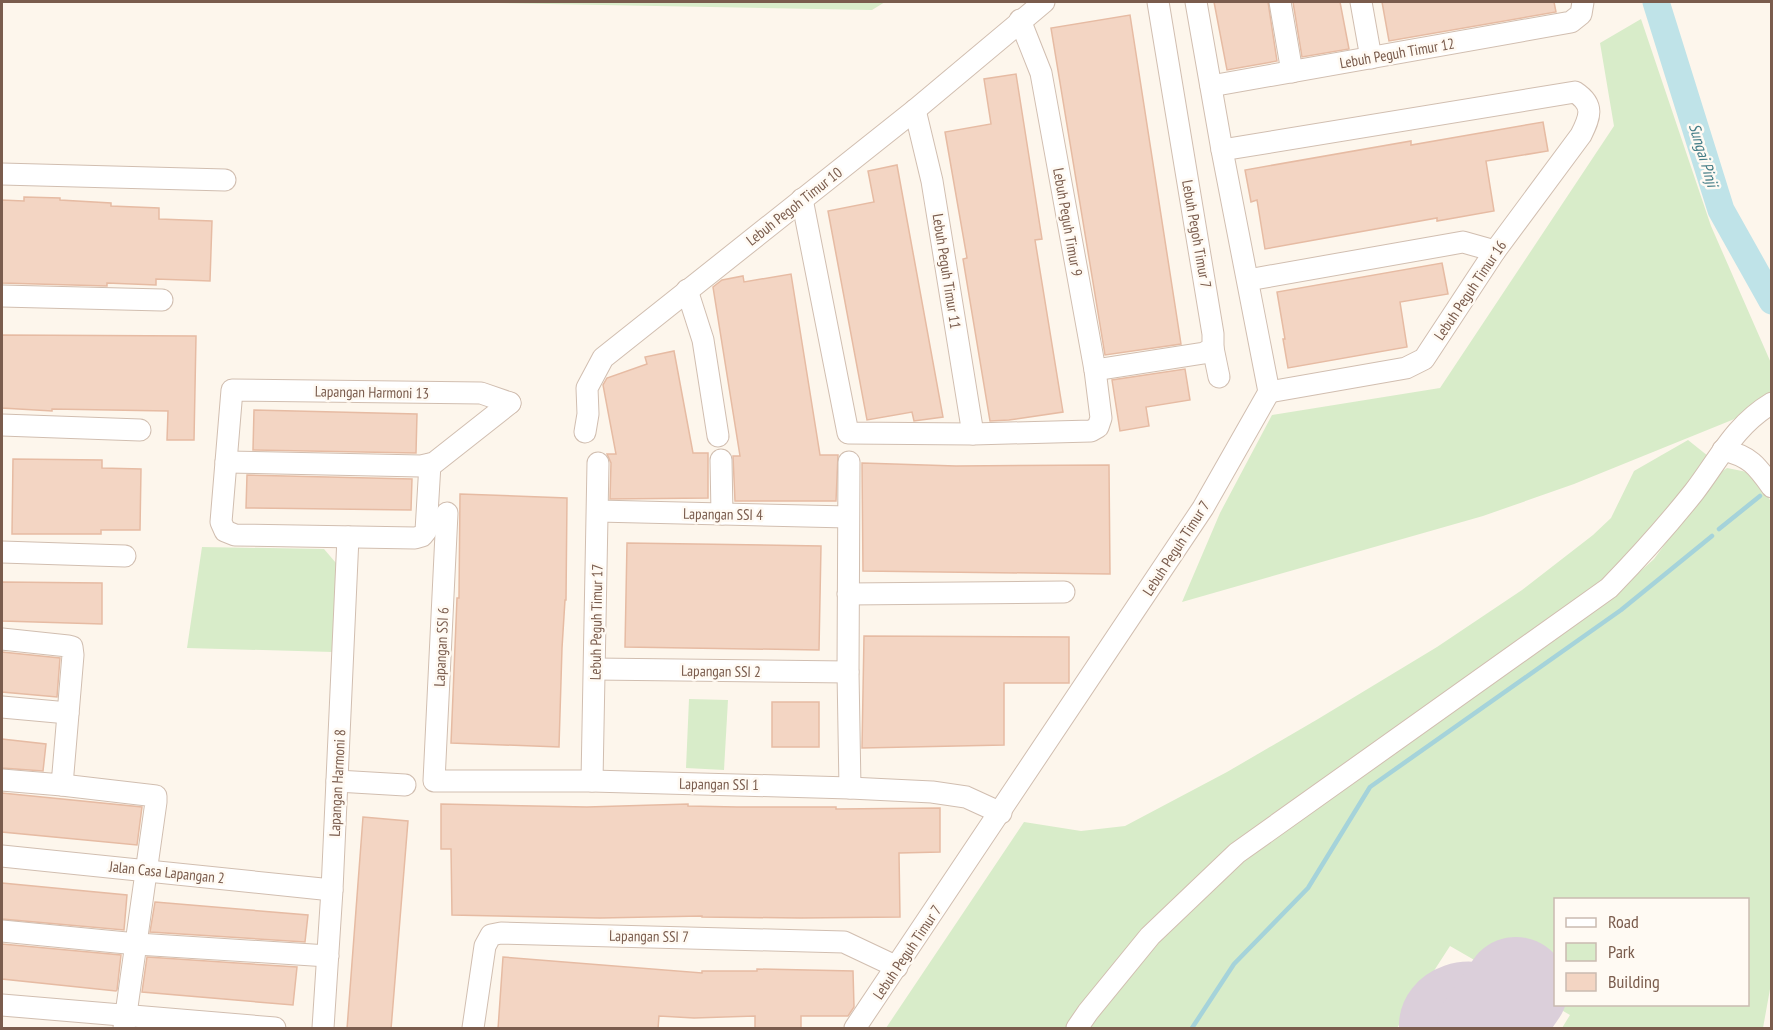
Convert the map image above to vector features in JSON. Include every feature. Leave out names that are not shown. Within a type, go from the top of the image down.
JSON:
[{"type":"street","name":"Lebuh Pegoh Timur 10","points":[[585,432],[588,414],[586,388],[603,358],[915,110],[1044,2]]},
{"type":"street","name":"Lebuh Pegoh Timur 7","points":[[1158,2],[1214,334],[1213,348],[1219,378]]},
{"type":"street","points":[[1196,2],[1269,392]]},
{"type":"street","points":[[1280,2],[1292,72]]},
{"type":"street","points":[[1361,2],[1371,58]]},
{"type":"street","name":"Lebuh Peguh Timur 12","points":[[1211,86],[1571,22],[1582,8]]},
{"type":"street","name":"Lebuh Peguh Timur 9","points":[[973,434],[1091,431],[1098,427],[1101,418],[1095,370],[1041,73],[1020,20]]},
{"type":"street","name":"Lebuh Peguh Timur 16","points":[[1222,150],[1575,92],[1584,97],[1590,107],[1588,121],[1581,135],[1495,251],[1424,359],[1406,368],[1269,392]]},
{"type":"street","name":"Lebuh Peguh Timur 11","points":[[915,110],[932,181],[973,434]]},
{"type":"street","points":[[2,174],[225,180]]},
{"type":"street","points":[[802,199],[848,433],[973,434]]},
{"type":"street","points":[[1248,279],[1463,242],[1495,251]]},
{"type":"street","points":[[687,290],[703,340],[718,436]]},
{"type":"street","points":[[2,296],[162,300]]},
{"type":"street","points":[[1095,370],[1204,353],[1213,348]]},
{"type":"street","name":"Lapangan Harmoni 13","points":[[226,462],[232,390],[481,393],[510,403],[430,464]]},
{"type":"street","name":"Lebuh Peguh Timur 7","points":[[855,1029],[1203,508],[1269,392]]},
{"type":"street","points":[[1077,1029],[1088,1011],[1150,936],[1236,853],[1609,588],[1659,536],[1738,429],[1751,416],[1770,404]]},
{"type":"street","points":[[2,426],[140,430]]},
{"type":"street","points":[[1723,450],[1749,459],[1772,487]]},
{"type":"street","points":[[721,460],[722,514]]},
{"type":"street","points":[[226,462],[421,466],[430,464],[426,531],[422,536],[415,538],[235,535],[225,531],[221,522],[226,462]]},
{"type":"street","points":[[849,462],[850,788]]},
{"type":"street","name":"Lebuh Peguh Timur 17","points":[[592,781],[598,463]]},
{"type":"street","name":"Lapangan SSI 4","points":[[598,512],[848,517]]},
{"type":"street","name":"Lapangan SSI 6","points":[[434,781],[447,513]]},
{"type":"street","name":"Lapangan Harmoni 8","points":[[323,1029],[332,890],[348,537]]},
{"type":"street","points":[[2,552],[125,556]]},
{"type":"street","points":[[848,594],[1064,592]]},
{"type":"street","points":[[2,639],[72,647],[62,785]]},
{"type":"street","name":"Lapangan SSI 2","points":[[595,669],[848,672]]},
{"type":"street","points":[[2,707],[68,713]]},
{"type":"street","points":[[2,780],[156,795],[125,1022]]},
{"type":"street","points":[[337,781],[405,786]]},
{"type":"street","name":"Lapangan SSI 1","points":[[434,781],[592,781],[932,792],[966,797],[1001,813]]},
{"type":"street","name":"Jalan Casa Lapangan 2","points":[[2,856],[332,890]]},
{"type":"street","points":[[2,931],[137,944],[328,956]]},
{"type":"street","name":"Lapangan SSI 7","points":[[473,1029],[485,946],[491,936],[501,933],[844,942],[897,968]]},
{"type":"street","points":[[2,1005],[125,1022],[262,1028]]},
{"type":"green space","points":[[496,2],[885,2],[872,10]]},
{"type":"green space","points":[[1641,19],[1711,226],[1771,363],[1771,400],[1732,420],[1574,484],[1483,516],[1182,602],[1220,513],[1272,415],[1440,388],[1614,126],[1600,43]]},
{"type":"green space","points":[[1688,440],[1713,460],[1606,586],[1235,850],[1072,1028],[886,1028],[1024,822],[1081,831],[1125,826],[1227,772],[1437,647],[1522,590],[1593,535],[1611,518],[1634,471]]},
{"type":"green space","points":[[1727,468],[1747,472],[1764,489],[1772,504],[1772,978],[1763,1028],[1562,1028],[1570,1015],[1554,1006],[1749,1006],[1749,898],[1554,898],[1554,1006],[1450,946],[1397,1028],[1088,1028],[1160,940],[1245,860],[1355,778],[1618,591],[1654,559],[1715,476]]},
{"type":"green space","points":[[202,547],[324,549],[336,563],[333,652],[187,648]]},
{"type":"green space","points":[[689,699],[728,700],[724,770],[686,768]]},
{"type":"building","points":[[1214,2],[1268,2],[1277,61],[1227,70]]},
{"type":"building","points":[[1293,2],[1340,2],[1349,49],[1302,57]]},
{"type":"building","points":[[1382,2],[1554,2],[1556,12],[1389,41]]},
{"type":"building","points":[[1130,15],[1181,344],[1105,355],[1051,28]]},
{"type":"building","points":[[1016,74],[1042,239],[1035,240],[1063,412],[990,421],[963,259],[967,258],[945,132],[991,124],[984,79]]},
{"type":"building","points":[[1543,122],[1548,151],[1486,161],[1494,211],[1437,221],[1437,218],[1265,249],[1257,200],[1251,202],[1245,170],[1411,141],[1411,145]]},
{"type":"building","points":[[897,165],[943,417],[914,421],[912,412],[867,420],[828,211],[874,202],[868,171]]},
{"type":"building","points":[[24,197],[60,198],[60,200],[111,203],[111,206],[159,208],[159,219],[212,221],[210,281],[156,279],[156,285],[107,283],[107,286],[2,283],[2,200],[24,201]]},
{"type":"building","points":[[1442,263],[1448,294],[1400,302],[1407,347],[1288,368],[1277,292]]},
{"type":"building","points":[[791,274],[820,455],[838,455],[836,501],[735,501],[733,456],[740,456],[713,287],[722,280],[743,276],[744,282]]},
{"type":"building","points":[[2,335],[196,336],[194,440],[167,440],[168,411],[52,409],[52,411],[2,408]]},
{"type":"building","points":[[674,351],[693,453],[708,453],[708,498],[610,499],[611,463],[607,454],[616,454],[603,385],[607,378],[647,364],[645,357]]},
{"type":"building","points":[[1185,369],[1190,400],[1146,407],[1149,426],[1120,431],[1112,380]]},
{"type":"building","points":[[254,410],[417,414],[416,453],[253,450]]},
{"type":"building","points":[[13,459],[102,460],[102,468],[141,469],[140,530],[101,530],[101,534],[12,534]]},
{"type":"building","points":[[862,463],[956,466],[1109,465],[1110,574],[863,571]]},
{"type":"building","points":[[247,475],[412,479],[411,510],[246,508]]},
{"type":"building","points":[[460,494],[567,498],[566,600],[559,747],[451,743],[457,598],[459,598]]},
{"type":"building","points":[[627,543],[821,546],[819,650],[625,647]]},
{"type":"building","points":[[2,582],[102,583],[102,624],[2,621]]},
{"type":"building","points":[[864,636],[1069,637],[1069,683],[1004,683],[1004,745],[862,748]]},
{"type":"building","points":[[2,652],[60,658],[57,697],[2,692]]},
{"type":"building","points":[[772,702],[819,702],[819,747],[772,747]]},
{"type":"building","points":[[2,739],[46,744],[43,771],[2,768]]},
{"type":"building","points":[[2,793],[142,807],[137,845],[2,832]]},
{"type":"building","points":[[441,804],[587,807],[688,804],[688,806],[737,807],[836,807],[836,809],[940,808],[940,852],[899,853],[900,917],[600,918],[452,915],[451,849],[441,849]]},
{"type":"building","points":[[363,817],[408,821],[391,1029],[347,1029]]},
{"type":"building","points":[[2,883],[127,895],[124,930],[2,919]]},
{"type":"building","points":[[155,902],[308,915],[305,942],[150,932]]},
{"type":"building","points":[[2,944],[121,955],[117,990],[2,979]]},
{"type":"building","points":[[147,957],[297,967],[293,1005],[142,992]]},
{"type":"building","points":[[503,957],[702,973],[702,971],[757,971],[757,969],[853,971],[854,1007],[848,1016],[801,1016],[801,1029],[755,1029],[755,1016],[694,1018],[659,1016],[658,1029],[498,1029]]},
{"type":"waterway","name":"Sungai Pinji","points":[[1656,2],[1721,210],[1772,301]]},
{"type":"waterway","points":[[1719,529],[1760,496]]},
{"type":"waterway","points":[[1192,1028],[1234,964],[1308,888],[1370,787],[1621,610],[1712,536]]},
{"type":"taxiway","points":[[1420,1028],[1422,1013],[1429,1001],[1439,992],[1465,983],[1479,984],[1492,989],[1502,998],[1512,1028]]},
{"type":"runway","points":[[1489,1028],[1516,989]]}]
